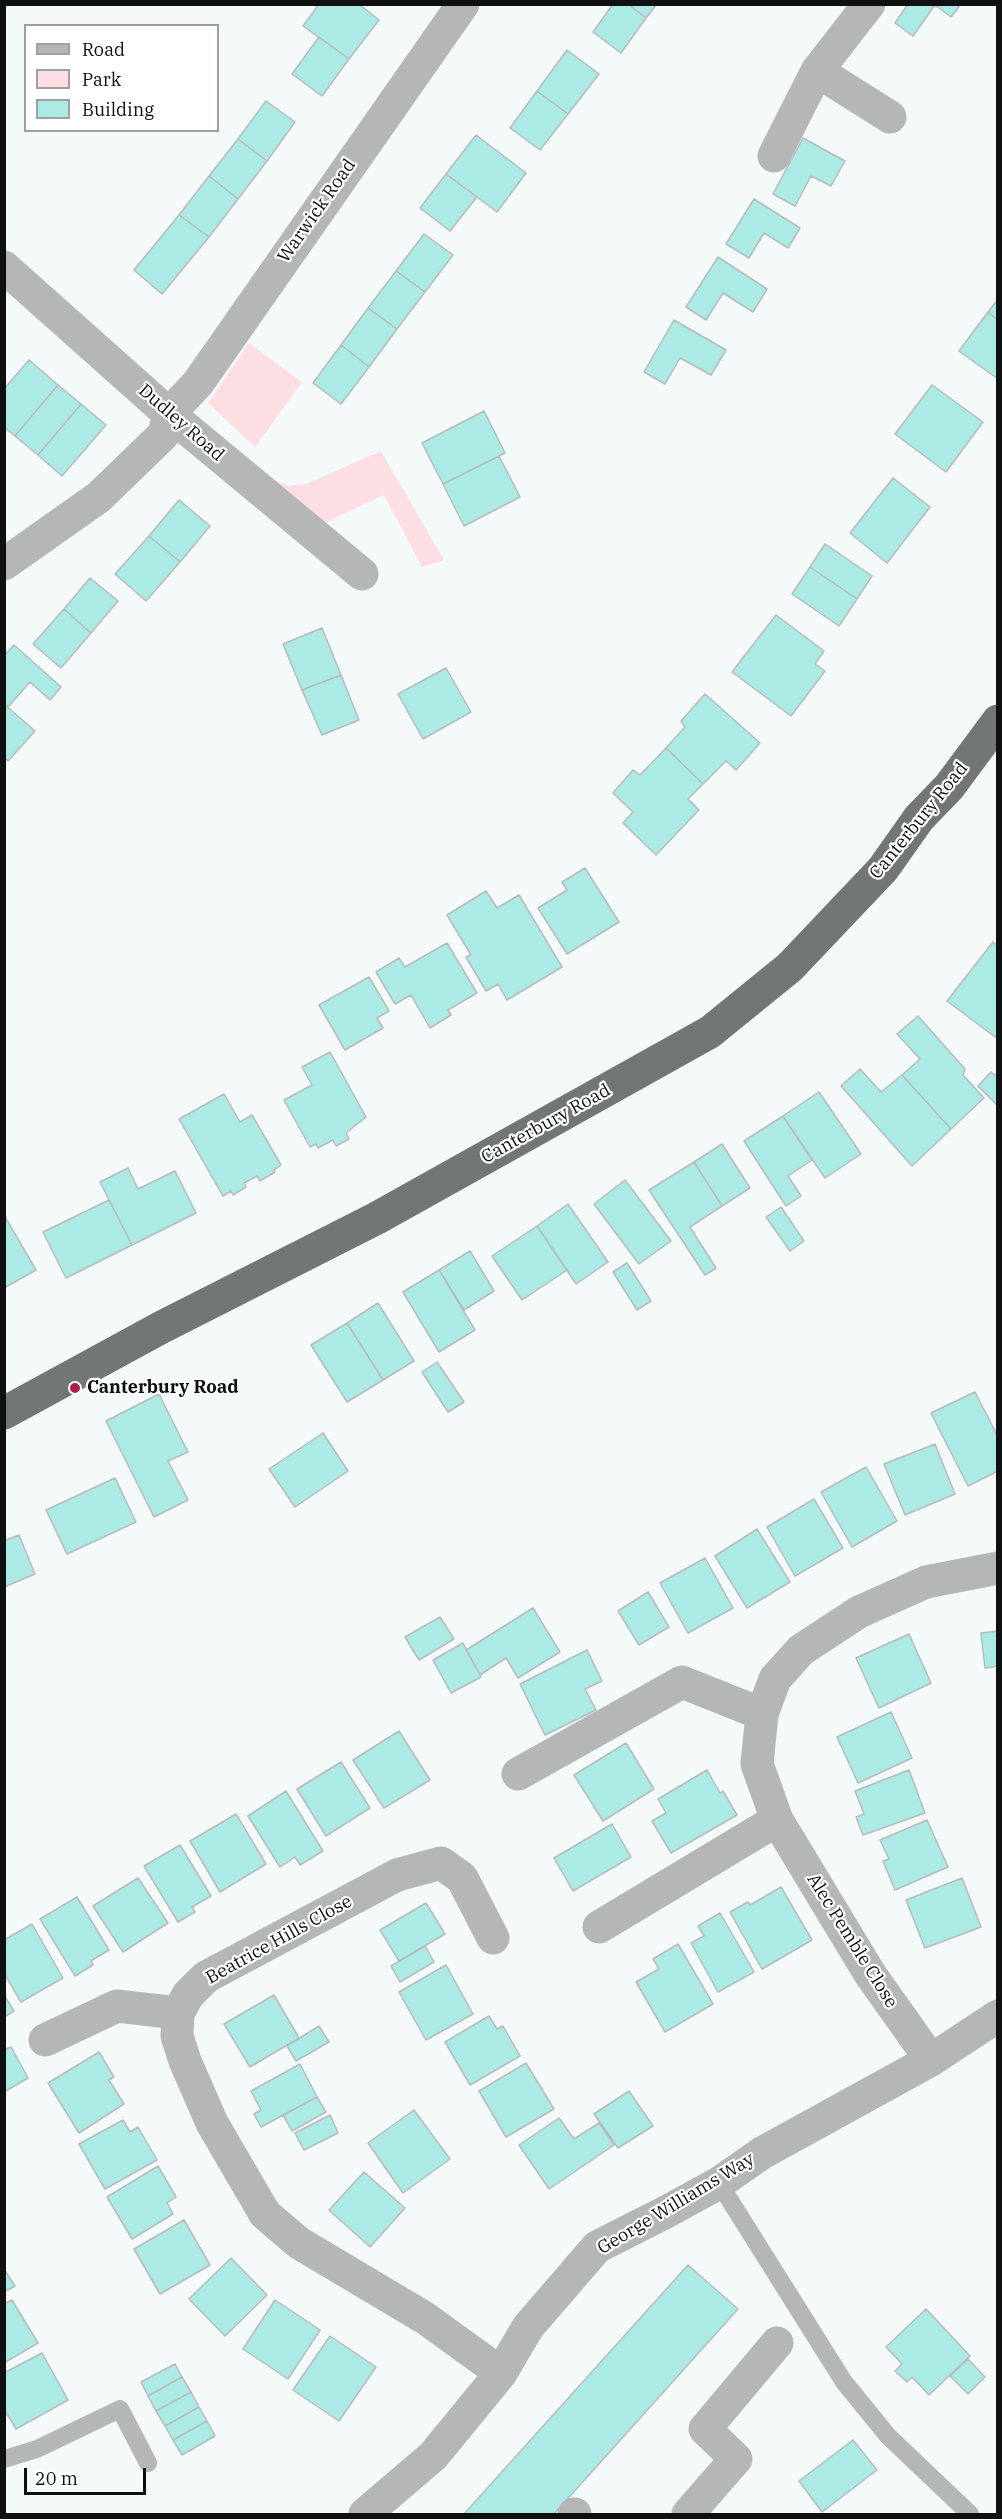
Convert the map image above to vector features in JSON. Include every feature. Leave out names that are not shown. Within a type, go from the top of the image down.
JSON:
[{"type":"highway","name":"Canterbury Road","points":[[4,1413],[162,1327],[377,1218],[710,1032],[790,968],[883,869],[919,818],[949,787],[998,721]]},
{"type":"street","name":"Warwick Road","points":[[169,414],[198,383],[463,4]]},
{"type":"street","points":[[774,156],[817,71],[869,4]]},
{"type":"street","points":[[817,71],[890,117]]},
{"type":"street","name":"Dudley Road","points":[[4,267],[169,414],[362,574]]},
{"type":"street","points":[[4,564],[99,496],[164,435],[169,414]]},
{"type":"street","name":"Alec Pemble Close","points":[[931,2060],[870,1974],[777,1820],[757,1764],[762,1714],[775,1679],[801,1650],[860,1612],[926,1582],[998,1568]]},
{"type":"street","points":[[518,1774],[682,1682],[762,1714]]},
{"type":"street","points":[[599,1927],[777,1820]]},
{"type":"street","name":"Beatrice Hills Close","points":[[178,2013],[188,1995],[206,1977],[398,1875],[441,1863],[462,1878],[493,1938]]},
{"type":"street","points":[[45,2040],[117,2006],[178,2013],[177,2036],[193,2080],[212,2122],[265,2214],[299,2243],[425,2318],[501,2373]]},
{"type":"street","name":"George Williams Way","points":[[365,2514],[434,2457],[501,2373],[528,2327],[597,2247],[719,2182],[762,2153],[931,2060],[998,2016]]},
{"type":"street","points":[[688,2514],[736,2459],[705,2429],[777,2343]]},
{"type":"lane","points":[[719,2182],[844,2382],[888,2436],[970,2514]]},
{"type":"lane","points":[[4,2459],[37,2449],[120,2409],[148,2463]]},
{"type":"green space","points":[[249,343],[302,382],[255,447],[208,403]]},
{"type":"green space","points":[[381,451],[444,560],[422,567],[384,495],[327,522],[310,518],[264,475],[288,486],[306,484]]},
{"type":"building","points":[[319,4],[359,4],[379,20],[349,59],[303,26]]},
{"type":"building","points":[[613,4],[628,4],[646,18],[621,53],[593,32]]},
{"type":"building","points":[[628,4],[657,4],[646,18]]},
{"type":"building","points":[[908,4],[961,4],[951,17],[935,5],[913,36],[895,23]]},
{"type":"building","points":[[319,37],[349,59],[322,96],[292,74]]},
{"type":"building","points":[[567,50],[599,74],[568,114],[537,91]]},
{"type":"building","points":[[537,91],[568,114],[540,150],[510,128]]},
{"type":"building","points":[[266,101],[295,122],[267,161],[238,139]]},
{"type":"building","points":[[476,135],[526,173],[497,212],[446,174]]},
{"type":"building","points":[[803,138],[845,161],[831,186],[811,176],[795,206],[773,194]]},
{"type":"building","points":[[238,139],[267,161],[238,199],[209,176]]},
{"type":"building","points":[[446,174],[477,197],[450,231],[420,208]]},
{"type":"building","points":[[209,176],[238,199],[209,237],[179,215]]},
{"type":"building","points":[[754,199],[800,228],[788,248],[764,233],[749,258],[726,244]]},
{"type":"building","points":[[179,215],[209,237],[162,294],[134,270]]},
{"type":"building","points":[[424,234],[453,255],[425,292],[396,271]]},
{"type":"building","points":[[718,257],[767,289],[753,312],[723,293],[706,320],[686,307]]},
{"type":"building","points":[[396,271],[425,292],[397,329],[368,308]]},
{"type":"building","points":[[998,299],[998,320],[988,312]]},
{"type":"building","points":[[368,308],[397,329],[369,367],[341,345]]},
{"type":"building","points":[[988,312],[998,320],[998,379],[959,351]]},
{"type":"building","points":[[674,320],[726,350],[711,375],[680,358],[665,384],[644,372]]},
{"type":"building","points":[[341,345],[369,367],[341,404],[313,383]]},
{"type":"building","points":[[29,360],[58,385],[15,436],[4,427],[4,389]]},
{"type":"building","points":[[58,385],[81,404],[38,455],[15,436]]},
{"type":"building","points":[[932,385],[983,422],[946,472],[895,434]]},
{"type":"building","points":[[81,404],[106,425],[62,476],[38,455]]},
{"type":"building","points":[[484,411],[505,453],[443,484],[422,443]]},
{"type":"building","points":[[499,456],[520,497],[464,526],[443,484]]},
{"type":"building","points":[[893,478],[930,507],[887,563],[850,533]]},
{"type":"building","points":[[179,500],[210,526],[180,562],[149,536]]},
{"type":"building","points":[[149,536],[180,562],[146,601],[115,574]]},
{"type":"building","points":[[825,544],[872,576],[857,599],[810,567]]},
{"type":"building","points":[[810,567],[857,599],[839,626],[792,594]]},
{"type":"building","points":[[90,578],[118,601],[91,633],[64,609]]},
{"type":"building","points":[[64,609],[91,633],[61,668],[33,644]]},
{"type":"building","points":[[776,615],[824,651],[815,664],[825,671],[791,716],[732,672]]},
{"type":"building","points":[[322,628],[341,675],[302,690],[283,644]]},
{"type":"building","points":[[14,645],[61,687],[50,700],[30,682],[8,707],[4,704],[4,656]]},
{"type":"building","points":[[446,668],[471,712],[423,739],[398,694]]},
{"type":"building","points":[[341,675],[359,720],[322,735],[302,690]]},
{"type":"building","points":[[705,694],[760,743],[736,770],[726,761],[703,784],[666,748],[685,727],[681,721]]},
{"type":"building","points":[[4,704],[35,731],[8,761],[4,757]]},
{"type":"building","points":[[666,748],[703,784],[688,799],[699,810],[656,855],[623,823],[633,812],[613,793],[633,770],[640,775]]},
{"type":"building","points":[[585,868],[619,922],[567,954],[538,908],[567,890],[562,882]]},
{"type":"building","points":[[486,891],[497,908],[519,895],[562,967],[507,1000],[498,984],[486,991],[466,957],[471,955],[447,915]]},
{"type":"building","points":[[993,942],[998,946],[998,1033],[995,1037],[947,1001]]},
{"type":"building","points":[[447,943],[477,993],[448,1010],[451,1015],[430,1028],[411,995],[395,1004],[376,972],[399,958],[405,967]]},
{"type":"building","points":[[369,977],[389,1011],[377,1018],[383,1028],[345,1050],[319,1005]]},
{"type":"building","points":[[918,1016],[965,1069],[963,1075],[984,1098],[951,1129],[902,1075],[920,1059],[897,1034]]},
{"type":"building","points":[[330,1052],[366,1117],[346,1133],[349,1139],[336,1146],[333,1140],[318,1148],[316,1144],[310,1147],[284,1100],[312,1085],[302,1067]]},
{"type":"building","points":[[860,1069],[881,1092],[902,1075],[951,1129],[912,1166],[841,1086]]},
{"type":"building","points":[[991,1072],[998,1078],[998,1106],[978,1086]]},
{"type":"building","points":[[819,1092],[861,1154],[825,1178],[783,1116]]},
{"type":"building","points":[[224,1094],[240,1122],[252,1115],[281,1165],[274,1170],[275,1172],[260,1181],[257,1176],[244,1183],[246,1187],[233,1195],[231,1191],[223,1196],[179,1119]]},
{"type":"building","points":[[783,1116],[812,1160],[788,1176],[801,1196],[786,1206],[744,1141]]},
{"type":"building","points":[[722,1144],[750,1188],[722,1206],[694,1162]]},
{"type":"building","points":[[694,1162],[722,1206],[690,1227],[716,1268],[705,1275],[649,1190]]},
{"type":"building","points":[[128,1168],[138,1189],[175,1171],[196,1213],[132,1245],[100,1182]]},
{"type":"building","points":[[625,1180],[671,1241],[639,1264],[594,1204]]},
{"type":"building","points":[[109,1200],[132,1245],[66,1278],[43,1232]]},
{"type":"building","points":[[568,1204],[608,1262],[576,1284],[537,1226]]},
{"type":"building","points":[[781,1207],[804,1241],[790,1251],[766,1217]]},
{"type":"building","points":[[4,1215],[36,1270],[4,1288]]},
{"type":"building","points":[[537,1226],[567,1270],[522,1300],[492,1256]]},
{"type":"building","points":[[470,1251],[494,1291],[464,1310],[439,1270]]},
{"type":"building","points":[[627,1263],[651,1301],[637,1310],[613,1272]]},
{"type":"building","points":[[439,1270],[475,1330],[439,1352],[403,1292]]},
{"type":"building","points":[[378,1303],[414,1361],[383,1380],[347,1323]]},
{"type":"building","points":[[347,1323],[383,1380],[347,1402],[311,1345]]},
{"type":"building","points":[[437,1362],[464,1402],[448,1412],[422,1372]]},
{"type":"building","points":[[975,1392],[998,1437],[998,1471],[968,1486],[931,1413]]},
{"type":"building","points":[[159,1394],[188,1452],[168,1461],[188,1500],[154,1517],[106,1421]]},
{"type":"building","points":[[323,1433],[348,1471],[295,1507],[269,1469]]},
{"type":"building","points":[[935,1444],[955,1494],[905,1515],[884,1464]]},
{"type":"building","points":[[866,1467],[897,1521],[852,1547],[821,1492]]},
{"type":"building","points":[[115,1478],[136,1522],[67,1554],[46,1510]]},
{"type":"building","points":[[814,1499],[843,1548],[795,1576],[767,1527]]},
{"type":"building","points":[[757,1529],[790,1582],[747,1608],[715,1556]]},
{"type":"building","points":[[19,1535],[35,1574],[4,1587],[4,1541]]},
{"type":"building","points":[[705,1558],[733,1608],[688,1633],[660,1583]]},
{"type":"building","points":[[648,1592],[669,1627],[639,1645],[618,1611]]},
{"type":"building","points":[[533,1608],[560,1652],[518,1678],[506,1658],[480,1675],[466,1650]]},
{"type":"building","points":[[440,1617],[454,1639],[419,1660],[405,1637]]},
{"type":"building","points":[[998,1631],[998,1666],[985,1668],[981,1633]]},
{"type":"building","points":[[909,1634],[931,1683],[879,1708],[856,1658]]},
{"type":"building","points":[[463,1643],[481,1677],[451,1693],[433,1660]]},
{"type":"building","points":[[587,1650],[602,1681],[585,1689],[596,1710],[545,1735],[520,1684]]},
{"type":"building","points":[[891,1712],[912,1758],[858,1783],[837,1737]]},
{"type":"building","points":[[399,1731],[430,1780],[384,1808],[353,1760]]},
{"type":"building","points":[[626,1743],[654,1789],[603,1821],[574,1775]]},
{"type":"building","points":[[341,1762],[370,1808],[326,1836],[297,1789]]},
{"type":"building","points":[[707,1770],[720,1793],[723,1791],[737,1815],[671,1853],[652,1821],[666,1813],[658,1799]]},
{"type":"building","points":[[909,1770],[925,1813],[863,1835],[856,1817],[864,1814],[855,1791]]},
{"type":"building","points":[[286,1791],[323,1851],[300,1865],[295,1857],[280,1867],[248,1816]]},
{"type":"building","points":[[236,1814],[266,1864],[220,1892],[190,1841]]},
{"type":"building","points":[[927,1820],[948,1867],[895,1890],[883,1861],[889,1859],[880,1840]]},
{"type":"building","points":[[612,1824],[631,1857],[573,1891],[554,1858]]},
{"type":"building","points":[[180,1845],[211,1896],[192,1907],[195,1912],[178,1922],[144,1866]]},
{"type":"building","points":[[138,1878],[168,1923],[123,1952],[93,1906]]},
{"type":"building","points":[[962,1878],[981,1927],[925,1948],[906,1900]]},
{"type":"building","points":[[781,1887],[812,1940],[762,1969],[730,1912],[748,1902],[750,1905]]},
{"type":"building","points":[[77,1897],[109,1950],[91,1961],[93,1965],[75,1976],[40,1919]]},
{"type":"building","points":[[426,1903],[445,1934],[399,1961],[380,1930]]},
{"type":"building","points":[[720,1913],[754,1972],[718,1992],[691,1943],[704,1936],[698,1926]]},
{"type":"building","points":[[32,1924],[63,1978],[21,2002],[4,1973],[4,1940]]},
{"type":"building","points":[[678,1944],[713,2004],[665,2032],[636,1982],[659,1969],[653,1959]]},
{"type":"building","points":[[425,1946],[434,1962],[400,1982],[391,1966]]},
{"type":"building","points":[[446,1965],[473,2014],[426,2040],[399,1992]]},
{"type":"building","points":[[4,1995],[14,2011],[4,2017]]},
{"type":"building","points":[[274,1995],[299,2038],[250,2067],[224,2024]]},
{"type":"building","points":[[489,2016],[497,2029],[503,2026],[520,2056],[470,2085],[445,2042]]},
{"type":"building","points":[[319,2026],[329,2042],[296,2061],[287,2046]]},
{"type":"building","points":[[11,2047],[28,2078],[4,2092],[4,2050]]},
{"type":"building","points":[[99,2052],[114,2077],[109,2080],[124,2104],[79,2133],[48,2083]]},
{"type":"building","points":[[526,2063],[554,2109],[506,2137],[479,2091]]},
{"type":"building","points":[[300,2064],[317,2097],[261,2127],[254,2114],[261,2110],[251,2091]]},
{"type":"building","points":[[629,2091],[653,2126],[618,2148],[594,2114]]},
{"type":"building","points":[[317,2097],[326,2112],[292,2131],[283,2115]]},
{"type":"building","points":[[414,2110],[450,2159],[403,2193],[368,2143]]},
{"type":"building","points":[[330,2115],[338,2133],[304,2150],[295,2133]]},
{"type":"building","points":[[559,2118],[574,2139],[599,2123],[614,2145],[549,2189],[519,2145]]},
{"type":"building","points":[[123,2120],[130,2132],[138,2127],[157,2160],[105,2189],[79,2144]]},
{"type":"building","points":[[158,2166],[176,2197],[167,2203],[173,2214],[132,2239],[107,2197]]},
{"type":"building","points":[[364,2172],[405,2208],[370,2247],[329,2210]]},
{"type":"building","points":[[184,2220],[210,2265],[160,2294],[134,2249]]},
{"type":"building","points":[[231,2258],[267,2295],[225,2336],[189,2299]]},
{"type":"building","points":[[688,2265],[738,2309],[554,2514],[464,2514]]},
{"type":"building","points":[[4,2269],[15,2286],[4,2292]]},
{"type":"building","points":[[12,2300],[38,2343],[4,2363],[4,2304]]},
{"type":"building","points":[[275,2300],[320,2330],[288,2379],[243,2349]]},
{"type":"building","points":[[926,2309],[970,2356],[929,2395],[912,2377],[907,2382],[895,2371],[902,2364],[886,2347]]},
{"type":"building","points":[[330,2336],[376,2367],[339,2421],[293,2390]]},
{"type":"building","points":[[42,2353],[68,2400],[16,2429],[4,2409],[4,2373]]},
{"type":"building","points":[[968,2359],[985,2377],[968,2394],[950,2376]]},
{"type":"building","points":[[175,2364],[182,2377],[148,2396],[141,2382]]},
{"type":"building","points":[[182,2377],[191,2392],[156,2411],[148,2396]]},
{"type":"building","points":[[191,2392],[199,2407],[165,2426],[156,2411]]},
{"type":"building","points":[[199,2407],[207,2421],[173,2440],[165,2426]]},
{"type":"building","points":[[207,2421],[215,2436],[182,2455],[173,2440]]},
{"type":"building","points":[[853,2440],[877,2470],[822,2512],[799,2481]]},
{"type":"place","name":"Canterbury Road","points":[[75,1388]]}]
